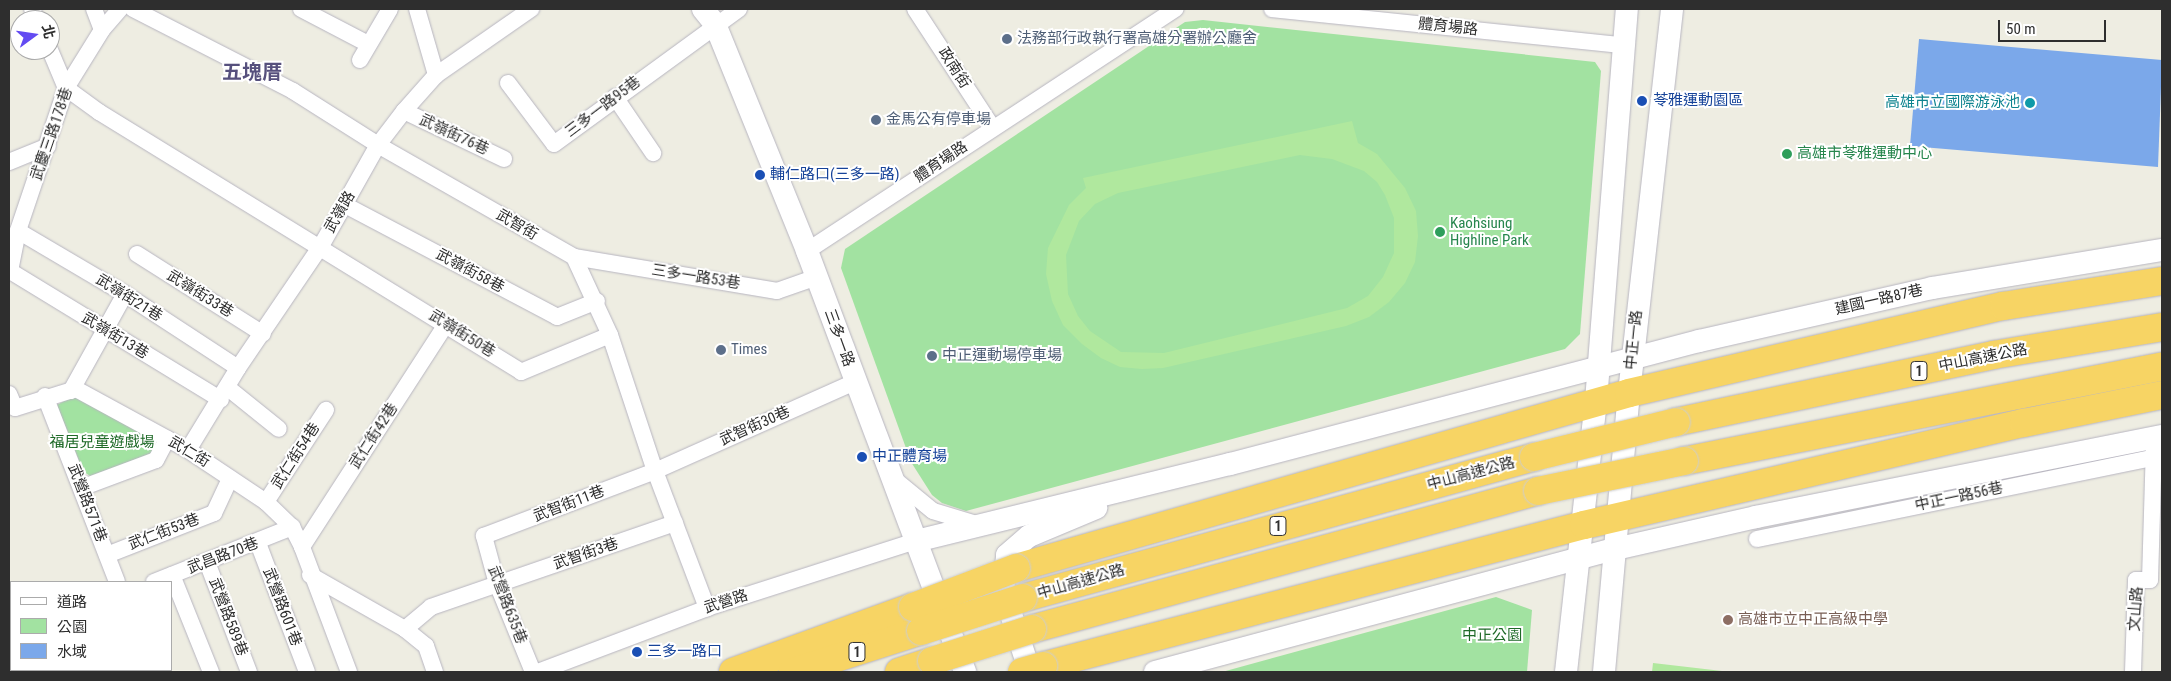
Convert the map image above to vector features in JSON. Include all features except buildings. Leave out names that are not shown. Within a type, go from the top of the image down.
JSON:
[{"type":"highway","points":[[733,672],[917,619],[1016,568],[1596,401],[2004,306],[2162,281]]},
{"type":"highway","name":"中山高速公路","points":[[793,672],[917,619],[1023,598],[1534,457],[1676,422],[1993,355],[2162,327]]},
{"type":"highway","name":"1","points":[[899,672],[1032,629],[1538,491],[2006,394],[2162,366]]},
{"type":"highway","points":[[1032,670],[1584,525],[2015,425],[2162,395]]},
{"type":"street","points":[[94,9],[102,30]]},
{"type":"street","name":"武慶三路178巷","points":[[10,271],[16,225],[48,146],[66,88],[102,30],[120,9]]},
{"type":"street","name":"武智街","points":[[133,9],[293,91],[378,145],[574,257]]},
{"type":"street","points":[[301,9],[368,44]]},
{"type":"street","points":[[360,60],[390,9]]},
{"type":"street","points":[[416,9],[436,75]]},
{"type":"street","name":"武嶺路","points":[[188,450],[224,394],[238,368],[263,334],[320,246],[378,145],[404,111],[436,75],[531,9]]},
{"type":"street","name":"三多一路95巷","points":[[508,83],[554,144],[615,97],[709,16],[738,9]]},
{"type":"street","name":"政南街","points":[[914,9],[993,128]]},
{"type":"street","name":"體育場路","points":[[807,251],[1176,9]]},
{"type":"street","name":"體育場路","points":[[1272,9],[1623,45]]},
{"type":"street","points":[[1566,672],[1584,525],[1596,401],[1627,9]]},
{"type":"street","name":"中正一路","points":[[1604,672],[1632,359],[1672,9]]},
{"type":"street","name":"三多一路","points":[[709,16],[807,251],[965,672]]},
{"type":"street","points":[[54,60],[66,88]]},
{"type":"street","name":"武嶺街50巷","points":[[66,88],[100,112],[320,246],[521,372],[610,335]]},
{"type":"street","points":[[615,97],[653,153]]},
{"type":"street","name":"武嶺街76巷","points":[[404,111],[504,159]]},
{"type":"street","points":[[9,162],[48,146]]},
{"type":"street","name":"武嶺街58巷","points":[[344,205],[557,317],[597,301]]},
{"type":"street","name":"武嶺街21巷","points":[[16,225],[238,368]]},
{"type":"street","name":"建國一路87巷","points":[[1230,464],[1599,366],[1932,288],[2162,250]]},
{"type":"street","name":"武嶺街33巷","points":[[137,254],[263,334]]},
{"type":"street","points":[[574,257],[597,301],[610,335],[655,471],[707,608]]},
{"type":"street","name":"三多一路53巷","points":[[574,257],[777,291],[817,277]]},
{"type":"street","name":"武嶺街13巷","points":[[10,271],[105,330],[224,394],[280,429]]},
{"type":"street","points":[[71,391],[125,294]]},
{"type":"street","name":"武仁街42巷","points":[[302,547],[446,324]]},
{"type":"street","name":"武智街30巷","points":[[655,471],[855,382]]},
{"type":"street","name":"武仁街","points":[[11,404],[76,389],[188,450],[266,502],[292,527],[302,547],[310,575],[349,672]]},
{"type":"street","name":"武營路571巷","points":[[45,396],[117,581]]},
{"type":"street","name":"武仁街54巷","points":[[266,502],[326,410]]},
{"type":"street","points":[[81,488],[156,460],[168,439]]},
{"type":"street","points":[[1155,672],[1580,558],[1756,517],[2158,447]]},
{"type":"street","name":"中正一路56巷","points":[[1757,540],[2158,447]]},
{"type":"street","name":"文山路","points":[[2133,672],[2136,580],[2150,580],[2158,447]]},
{"type":"street","points":[[916,541],[1230,464]]},
{"type":"street","points":[[1032,670],[1002,590],[1007,554],[1029,536],[1098,507],[1230,464]]},
{"type":"street","name":"武智街11巷","points":[[484,536],[655,471]]},
{"type":"street","points":[[891,476],[933,511],[980,525]]},
{"type":"street","name":"武仁街53巷","points":[[107,555],[214,513],[230,478]]},
{"type":"street","name":"武智街3巷","points":[[405,628],[431,607],[675,523]]},
{"type":"street","name":"武昌路70巷","points":[[157,581],[292,527]]},
{"type":"street","name":"武營路635巷","points":[[484,536],[496,584],[533,672]]},
{"type":"street","name":"武營路","points":[[538,672],[707,608],[916,541]]},
{"type":"street","name":"武營路601巷","points":[[258,542],[307,672]]},
{"type":"street","name":"武營路589巷","points":[[207,562],[249,672]]},
{"type":"street","points":[[172,575],[211,672]]},
{"type":"street","points":[[310,575],[405,628],[426,646],[435,672]]},
{"type":"green space","points":[[1203,20],[1595,62],[1601,71],[1580,334],[1565,349],[966,511],[942,503],[932,495],[911,462],[841,268],[845,249],[1185,22]]},
{"type":"green space","points":[[1352,121],[1358,143],[1377,154],[1405,188],[1416,211],[1418,236],[1415,262],[1405,283],[1389,302],[1369,317],[1346,326],[1163,368],[1120,367],[1101,358],[1082,344],[1063,325],[1052,301],[1046,274],[1048,248],[1069,205],[1086,188],[1083,178]],"holes":[[[1300,155],[1332,159],[1364,171],[1377,182],[1385,195],[1394,218],[1394,253],[1383,277],[1368,296],[1347,308],[1164,353],[1121,352],[1090,331],[1078,316],[1068,294],[1066,255],[1079,221],[1095,204],[1118,193]]]},
{"type":"green space","name":"福居兒童遊戲場","points":[[73,396],[155,439],[158,447],[152,455],[90,476],[83,471],[57,405]]},
{"type":"green space","name":"中正公園","points":[[1496,597],[1532,610],[1527,672],[1222,672]]},
{"type":"green space","points":[[1653,663],[1722,671],[1735,672],[1652,672]]},
{"type":"water","name":"高雄市立國際游泳池","points":[[1919,39],[2162,60],[2158,167],[1910,146]]},
{"type":"place","name":"法務部行政執行署高雄分署辦公廳舍","points":[[1007,39]]},
{"type":"place","name":"苓雅運動園區","points":[[1642,101]]},
{"type":"place","name":"高雄市立國際游泳池","points":[[2030,103]]},
{"type":"place","name":"金馬公有停車場","points":[[876,120]]},
{"type":"place","name":"高雄市苓雅運動中心","points":[[1787,154]]},
{"type":"place","name":"輔仁路口(三多一路)","points":[[760,175]]},
{"type":"place","name":"Kaohsiung Highline Park","points":[[1440,232]]},
{"type":"place","name":"Times","points":[[721,350]]},
{"type":"place","name":"中正運動場停車場","points":[[932,356]]},
{"type":"place","name":"中正體育場","points":[[862,457]]},
{"type":"place","name":"高雄市立中正高級中學","points":[[1728,620]]},
{"type":"place","name":"三多一路口","points":[[637,652]]},
{"type":"district","name":"五塊厝","points":[[252,72]]}]
